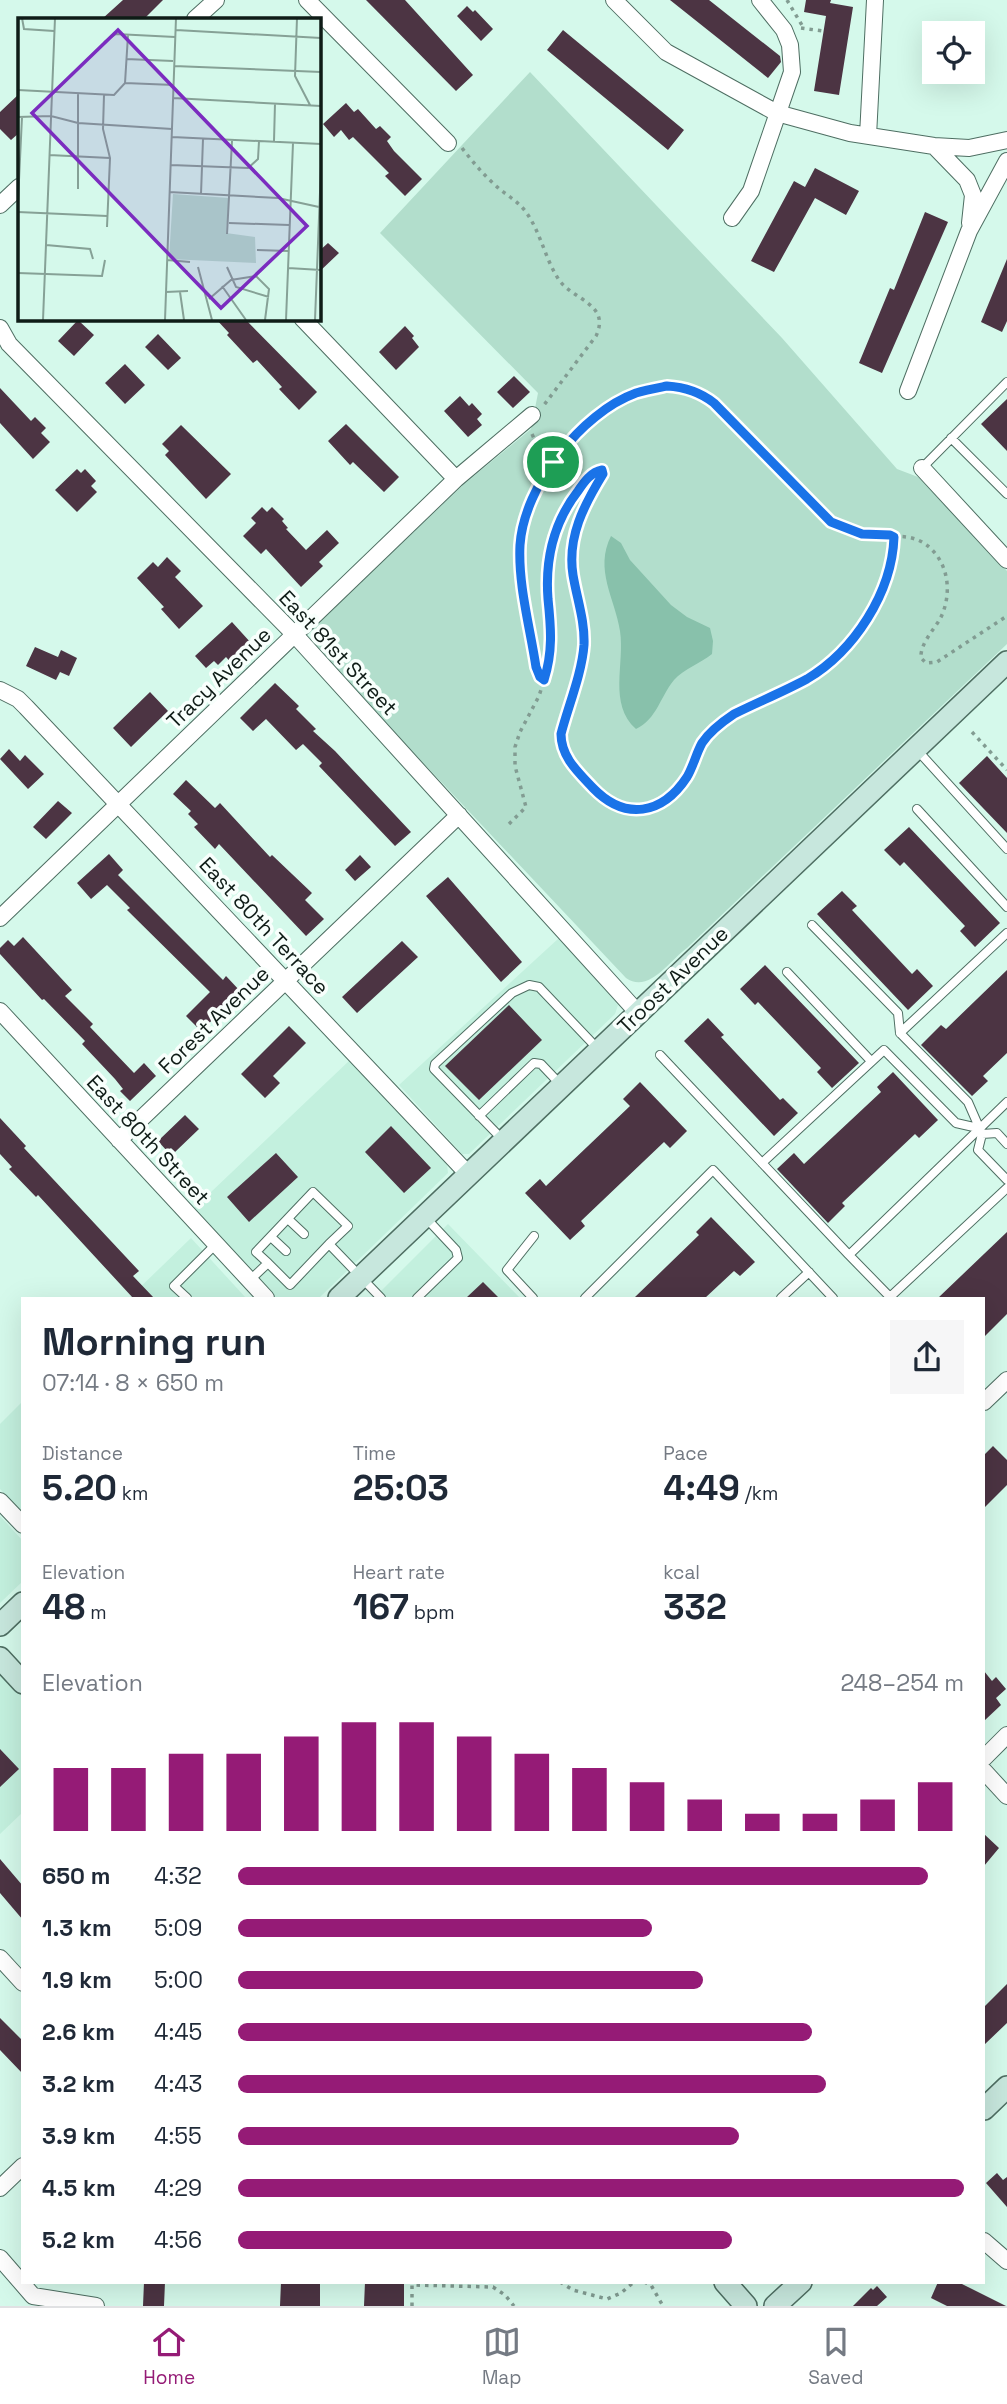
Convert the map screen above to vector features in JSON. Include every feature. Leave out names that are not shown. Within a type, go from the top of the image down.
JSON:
[{"type":"main road","name":"Troost Avenue","points":[[340,1297],[1007,662]]},
{"type":"main road","points":[[0,1625],[21,1605]]},
{"type":"main road","points":[[0,1658],[21,1681]]},
{"type":"main road","points":[[985,2108],[1007,2087]]},
{"type":"main road","points":[[727,2284],[746,2306]]},
{"type":"main road","points":[[775,2306],[799,2284]]},
{"type":"street","points":[[196,18],[216,0]]},
{"type":"street","points":[[307,0],[452,143]]},
{"type":"street","points":[[614,0],[666,52],[777,113],[820,126],[934,146],[969,148],[1007,140]]},
{"type":"street","points":[[732,218],[751,191],[792,72],[786,34],[760,0]]},
{"type":"street","points":[[869,136],[875,0]]},
{"type":"street","points":[[934,146],[967,180],[973,195],[969,231]]},
{"type":"street","points":[[908,391],[969,231],[1007,161]]},
{"type":"street","points":[[0,205],[18,188]]},
{"type":"street","points":[[304,320],[456,479]]},
{"type":"street","name":"East 81st Street","points":[[0,328],[9,344],[295,635],[638,1013]]},
{"type":"street","name":"Tracy Avenue","points":[[0,918],[456,479],[536,416]]},
{"type":"street","points":[[922,468],[1007,560]]},
{"type":"street","name":"East 80th Terrace","points":[[0,690],[18,699],[119,803],[469,1175]]},
{"type":"street","name":"Forest Avenue","points":[[120,1140],[459,816]]},
{"type":"street","name":"East 80th Street","points":[[0,1011],[265,1297]]},
{"type":"street","points":[[985,1401],[1007,1380]]},
{"type":"street","points":[[0,1501],[21,1523]]},
{"type":"street","points":[[985,1757],[1007,1735]]},
{"type":"street","points":[[985,1772],[1007,1796]]},
{"type":"street","points":[[0,1958],[21,1981]]},
{"type":"street","points":[[0,2188],[21,2168]]},
{"type":"street","points":[[985,2242],[1007,2261]]},
{"type":"street","points":[[0,2258],[28,2301],[96,2306]]},
{"type":"lane","points":[[922,468],[1007,382]]},
{"type":"lane","points":[[951,438],[1007,494]]},
{"type":"lane","points":[[916,749],[1007,849]]},
{"type":"lane","points":[[917,809],[1007,907]]},
{"type":"lane","points":[[812,925],[898,1013],[900,1032],[968,1102],[980,1131],[978,1150],[1007,1180]]},
{"type":"lane","points":[[900,1032],[1007,933]]},
{"type":"lane","points":[[788,972],[872,1061]]},
{"type":"lane","points":[[504,1141],[434,1069],[435,1064],[512,993],[529,985],[540,987],[599,1051]]},
{"type":"lane","points":[[762,1163],[884,1050],[956,1123],[997,1133],[1007,1144]]},
{"type":"lane","points":[[660,1055],[890,1297],[1007,1188]]},
{"type":"lane","points":[[479,1116],[534,1063],[541,1064],[562,1086]]},
{"type":"lane","points":[[849,1255],[1007,1102]]},
{"type":"lane","points":[[585,1297],[713,1170],[832,1297]]},
{"type":"lane","points":[[313,1192],[348,1226],[303,1266],[290,1285],[256,1252],[288,1219],[313,1192]]},
{"type":"lane","points":[[418,1297],[458,1258],[456,1251],[425,1217]]},
{"type":"lane","points":[[288,1219],[304,1234]]},
{"type":"lane","points":[[271,1237],[286,1251]]},
{"type":"lane","points":[[532,1297],[507,1270],[534,1237]]},
{"type":"lane","points":[[186,1297],[174,1286],[216,1244]]},
{"type":"lane","points":[[329,1244],[380,1297]]},
{"type":"lane","points":[[249,1281],[268,1263]]},
{"type":"lane","points":[[781,1297],[809,1272]]},
{"type":"path","points":[[787,0],[803,27]]},
{"type":"path","points":[[786,34],[803,27],[824,31]]},
{"type":"path","points":[[452,143],[493,184],[520,205],[537,232],[559,280],[590,305],[600,318],[596,336],[536,416],[536,444],[553,462]]},
{"type":"path","points":[[544,680],[536,667],[520,565],[524,519],[553,462],[589,424],[620,401],[652,389],[680,387],[694,391],[714,403],[831,522],[852,532],[909,537],[926,544],[937,555],[946,575],[948,589],[944,609],[921,648],[921,658],[926,663],[937,662],[1007,616]]},
{"type":"path","points":[[509,824],[526,807],[515,766],[515,747],[544,680],[551,651],[547,576],[551,547],[567,507],[592,474],[602,470],[603,474],[581,513],[574,536],[573,574],[582,615],[584,646],[561,734],[561,744],[563,753],[593,789],[614,804],[626,808],[649,809],[670,797],[689,774],[701,744],[723,721],[808,678],[841,652],[858,632],[876,600],[890,563],[894,537]]},
{"type":"path","points":[[972,732],[1007,770]]},
{"type":"path","points":[[493,2287],[496,2284]]},
{"type":"path","points":[[563,2284],[573,2290],[607,2299],[621,2293],[632,2284]]},
{"type":"path","points":[[649,2284],[663,2306]]},
{"type":"path","points":[[412,2306],[412,2285],[493,2287],[505,2295],[514,2306]]},
{"type":"shaded area","points":[[530,72],[782,338],[897,469],[918,477],[1007,571],[1007,644],[659,974],[643,982],[626,978],[315,648],[313,628],[463,485],[531,429],[538,393],[380,233]]},
{"type":"shaded area","points":[[611,536],[621,543],[630,560],[671,605],[687,617],[710,628],[713,641],[712,654],[674,680],[654,714],[636,729],[627,719],[620,696],[620,631],[605,572],[606,548]]},
{"type":"shaded area","points":[[559,938],[618,1005],[615,1014],[469,1154],[462,1154],[399,1085]]},
{"type":"shaded area","points":[[351,1059],[447,1164],[448,1173],[320,1297],[274,1297],[191,1211]]},
{"type":"shaded area","points":[[448,1224],[519,1297],[375,1297]]},
{"type":"shaded area","points":[[191,1238],[245,1297],[130,1297]]},
{"type":"shaded area","points":[[21,1403],[21,1510],[0,1489],[0,1424]]},
{"type":"shaded area","points":[[0,1516],[21,1539],[21,1583],[0,1603]]},
{"type":"shaded area","points":[[0,1667],[21,1690],[21,1814],[0,1834]]},
{"type":"building","points":[[123,0],[163,0],[145,18],[103,18]]},
{"type":"building","points":[[366,0],[405,0],[473,75],[456,91]]},
{"type":"building","points":[[670,0],[709,0],[780,56],[781,62],[768,78]]},
{"type":"building","points":[[806,0],[831,0],[830,3],[853,7],[839,95],[814,91],[826,16],[804,12]]},
{"type":"building","points":[[467,6],[473,12],[475,10],[493,29],[481,41],[457,16]]},
{"type":"building","points":[[563,30],[684,130],[668,150],[547,50]]},
{"type":"building","points":[[18,95],[18,134],[11,140],[0,129],[0,112]]},
{"type":"building","points":[[346,103],[354,112],[358,109],[376,129],[380,126],[391,137],[387,141],[394,151],[422,179],[405,196],[385,176],[389,173],[353,137],[349,140],[341,130],[334,137],[323,124]]},
{"type":"building","points":[[815,168],[859,191],[846,215],[815,198],[774,272],[751,261],[794,181],[805,187]]},
{"type":"building","points":[[925,212],[948,222],[882,373],[859,363],[890,288],[894,290]]},
{"type":"building","points":[[328,243],[339,253],[320,271],[320,250]]},
{"type":"building","points":[[1007,259],[1007,321],[1002,332],[981,322]]},
{"type":"building","points":[[78,320],[94,335],[74,356],[58,341]]},
{"type":"building","points":[[217,320],[246,320],[317,392],[299,410],[279,389],[282,387],[257,360],[253,363],[227,335],[229,333]]},
{"type":"building","points":[[405,326],[419,347],[396,370],[379,352]]},
{"type":"building","points":[[158,334],[181,358],[168,370],[145,347]]},
{"type":"building","points":[[125,364],[145,385],[125,404],[105,383]]},
{"type":"building","points":[[514,376],[530,392],[513,408],[497,392]]},
{"type":"building","points":[[0,388],[31,421],[35,417],[46,428],[41,433],[50,442],[33,459],[0,423]]},
{"type":"building","points":[[460,396],[469,406],[472,403],[482,414],[477,419],[482,425],[468,437],[444,411]]},
{"type":"building","points":[[1007,399],[1007,451],[981,424]]},
{"type":"building","points":[[346,424],[399,477],[384,492],[353,462],[350,465],[328,441]]},
{"type":"building","points":[[181,425],[231,474],[206,499],[165,455],[169,451],[162,444]]},
{"type":"building","points":[[77,469],[81,473],[85,469],[96,481],[91,486],[97,492],[77,512],[55,490]]},
{"type":"building","points":[[262,507],[267,512],[272,507],[284,519],[282,521],[288,528],[286,529],[306,550],[327,530],[339,543],[319,562],[323,566],[301,587],[266,549],[261,554],[243,536],[256,523],[251,518]]},
{"type":"building","points":[[167,557],[181,571],[175,577],[203,606],[179,629],[161,609],[164,607],[137,578],[153,562],[158,567]]},
{"type":"building","points":[[232,622],[251,643],[243,650],[247,654],[234,666],[226,657],[218,665],[214,661],[206,668],[195,656]]},
{"type":"building","points":[[35,647],[58,657],[61,650],[77,658],[69,676],[60,672],[56,680],[26,666]]},
{"type":"building","points":[[275,683],[299,706],[296,709],[316,729],[313,731],[411,832],[395,846],[319,766],[322,763],[303,744],[296,750],[266,719],[253,731],[240,718]]},
{"type":"building","points":[[150,692],[168,711],[131,747],[113,728]]},
{"type":"building","points":[[9,749],[20,761],[25,755],[44,774],[28,789],[0,759]]},
{"type":"building","points":[[987,756],[1007,778],[1007,833],[959,783]]},
{"type":"building","points":[[186,780],[215,808],[220,803],[270,857],[272,855],[312,893],[305,900],[324,919],[306,936],[219,844],[215,849],[194,827],[198,824],[188,814],[191,811],[173,794]]},
{"type":"building","points":[[58,801],[72,813],[46,839],[33,827]]},
{"type":"building","points":[[909,827],[1000,923],[975,947],[960,931],[965,926],[904,862],[900,866],[884,850]]},
{"type":"building","points":[[109,854],[123,870],[118,875],[223,980],[226,976],[241,992],[201,1031],[186,1016],[210,992],[127,910],[130,908],[107,885],[91,899],[77,883]]},
{"type":"building","points":[[360,855],[371,867],[355,881],[345,870]]},
{"type":"building","points":[[448,877],[522,962],[501,982],[426,896]]},
{"type":"building","points":[[842,891],[857,906],[852,910],[912,974],[917,969],[933,986],[908,1010],[817,914]]},
{"type":"building","points":[[23,937],[72,990],[65,996],[93,1024],[90,1027],[134,1073],[144,1063],[156,1076],[130,1101],[120,1091],[123,1089],[115,1079],[82,1044],[85,1041],[44,999],[42,1000],[0,954],[0,948],[8,940],[14,946]]},
{"type":"building","points":[[402,941],[418,957],[357,1013],[342,997]]},
{"type":"building","points":[[765,965],[859,1063],[832,1088],[817,1072],[821,1068],[758,1002],[755,1005],[740,989]]},
{"type":"building","points":[[1007,970],[1007,1053],[983,1076],[988,1081],[972,1096],[921,1045],[941,1025],[946,1029]]},
{"type":"building","points":[[509,1005],[542,1040],[479,1100],[445,1066]]},
{"type":"building","points":[[708,1018],[724,1035],[721,1037],[780,1100],[783,1098],[798,1113],[774,1136],[684,1041]]},
{"type":"building","points":[[289,1026],[306,1043],[273,1076],[280,1083],[265,1098],[241,1074]]},
{"type":"building","points":[[893,1072],[938,1120],[919,1138],[915,1134],[842,1203],[845,1206],[828,1223],[777,1169],[794,1153],[804,1164],[881,1092],[877,1087]]},
{"type":"building","points":[[640,1082],[687,1131],[670,1148],[664,1142],[581,1221],[585,1226],[570,1240],[525,1193],[540,1179],[546,1186],[630,1106],[623,1099]]},
{"type":"building","points":[[185,1115],[199,1129],[175,1152],[171,1148],[167,1151],[158,1141]]},
{"type":"building","points":[[0,1118],[26,1146],[24,1148],[139,1271],[133,1276],[153,1297],[132,1297],[38,1195],[36,1197],[9,1169],[12,1167],[0,1154]]},
{"type":"building","points":[[391,1126],[431,1168],[404,1193],[365,1152]]},
{"type":"building","points":[[276,1153],[298,1177],[249,1222],[227,1197]]},
{"type":"building","points":[[711,1217],[755,1262],[740,1276],[734,1271],[706,1297],[635,1297],[699,1235],[696,1232]]},
{"type":"building","points":[[1007,1232],[1007,1314],[985,1336],[985,1297],[939,1297]]},
{"type":"building","points":[[483,1282],[498,1297],[467,1297]]},
{"type":"building","points":[[993,1446],[1007,1460],[1007,1485],[985,1507],[985,1454]]},
{"type":"building","points":[[985,1672],[992,1681],[996,1677],[1006,1689],[996,1698],[1001,1705],[985,1720]]},
{"type":"building","points":[[0,1749],[19,1769],[0,1787]]},
{"type":"building","points":[[985,1835],[999,1848],[985,1865]]},
{"type":"building","points":[[0,1859],[21,1884],[21,1918],[0,1893]]},
{"type":"building","points":[[1007,1984],[1007,2023],[985,2044],[985,2006]]},
{"type":"building","points":[[0,2018],[21,2039],[21,2072],[0,2050]]},
{"type":"building","points":[[997,2173],[1003,2180],[1007,2177],[1007,2207],[986,2183]]},
{"type":"building","points":[[144,2284],[165,2284],[164,2306],[143,2306]]},
{"type":"building","points":[[281,2284],[320,2284],[320,2306],[280,2306]]},
{"type":"building","points":[[365,2284],[404,2284],[404,2306],[364,2306]]},
{"type":"building","points":[[937,2284],[962,2284],[1006,2306],[947,2306],[931,2298]]},
{"type":"building","points":[[877,2286],[887,2297],[877,2306],[853,2306],[871,2288],[873,2290]]},
{"type":"route","points":[[680,387],[694,391],[714,403],[831,522],[852,532],[894,537],[888,570],[871,612],[841,652],[808,678],[723,721],[701,744],[680,788],[649,809],[626,808],[603,797],[563,753],[561,744],[561,734],[584,646],[582,615],[573,574],[574,536],[581,513],[603,474],[602,470],[592,474],[577,492],[554,535],[547,576],[551,651],[544,680],[538,673],[520,565],[520,542],[524,519],[531,502],[553,462],[589,424],[620,401],[635,393],[652,389],[680,387]]}]
